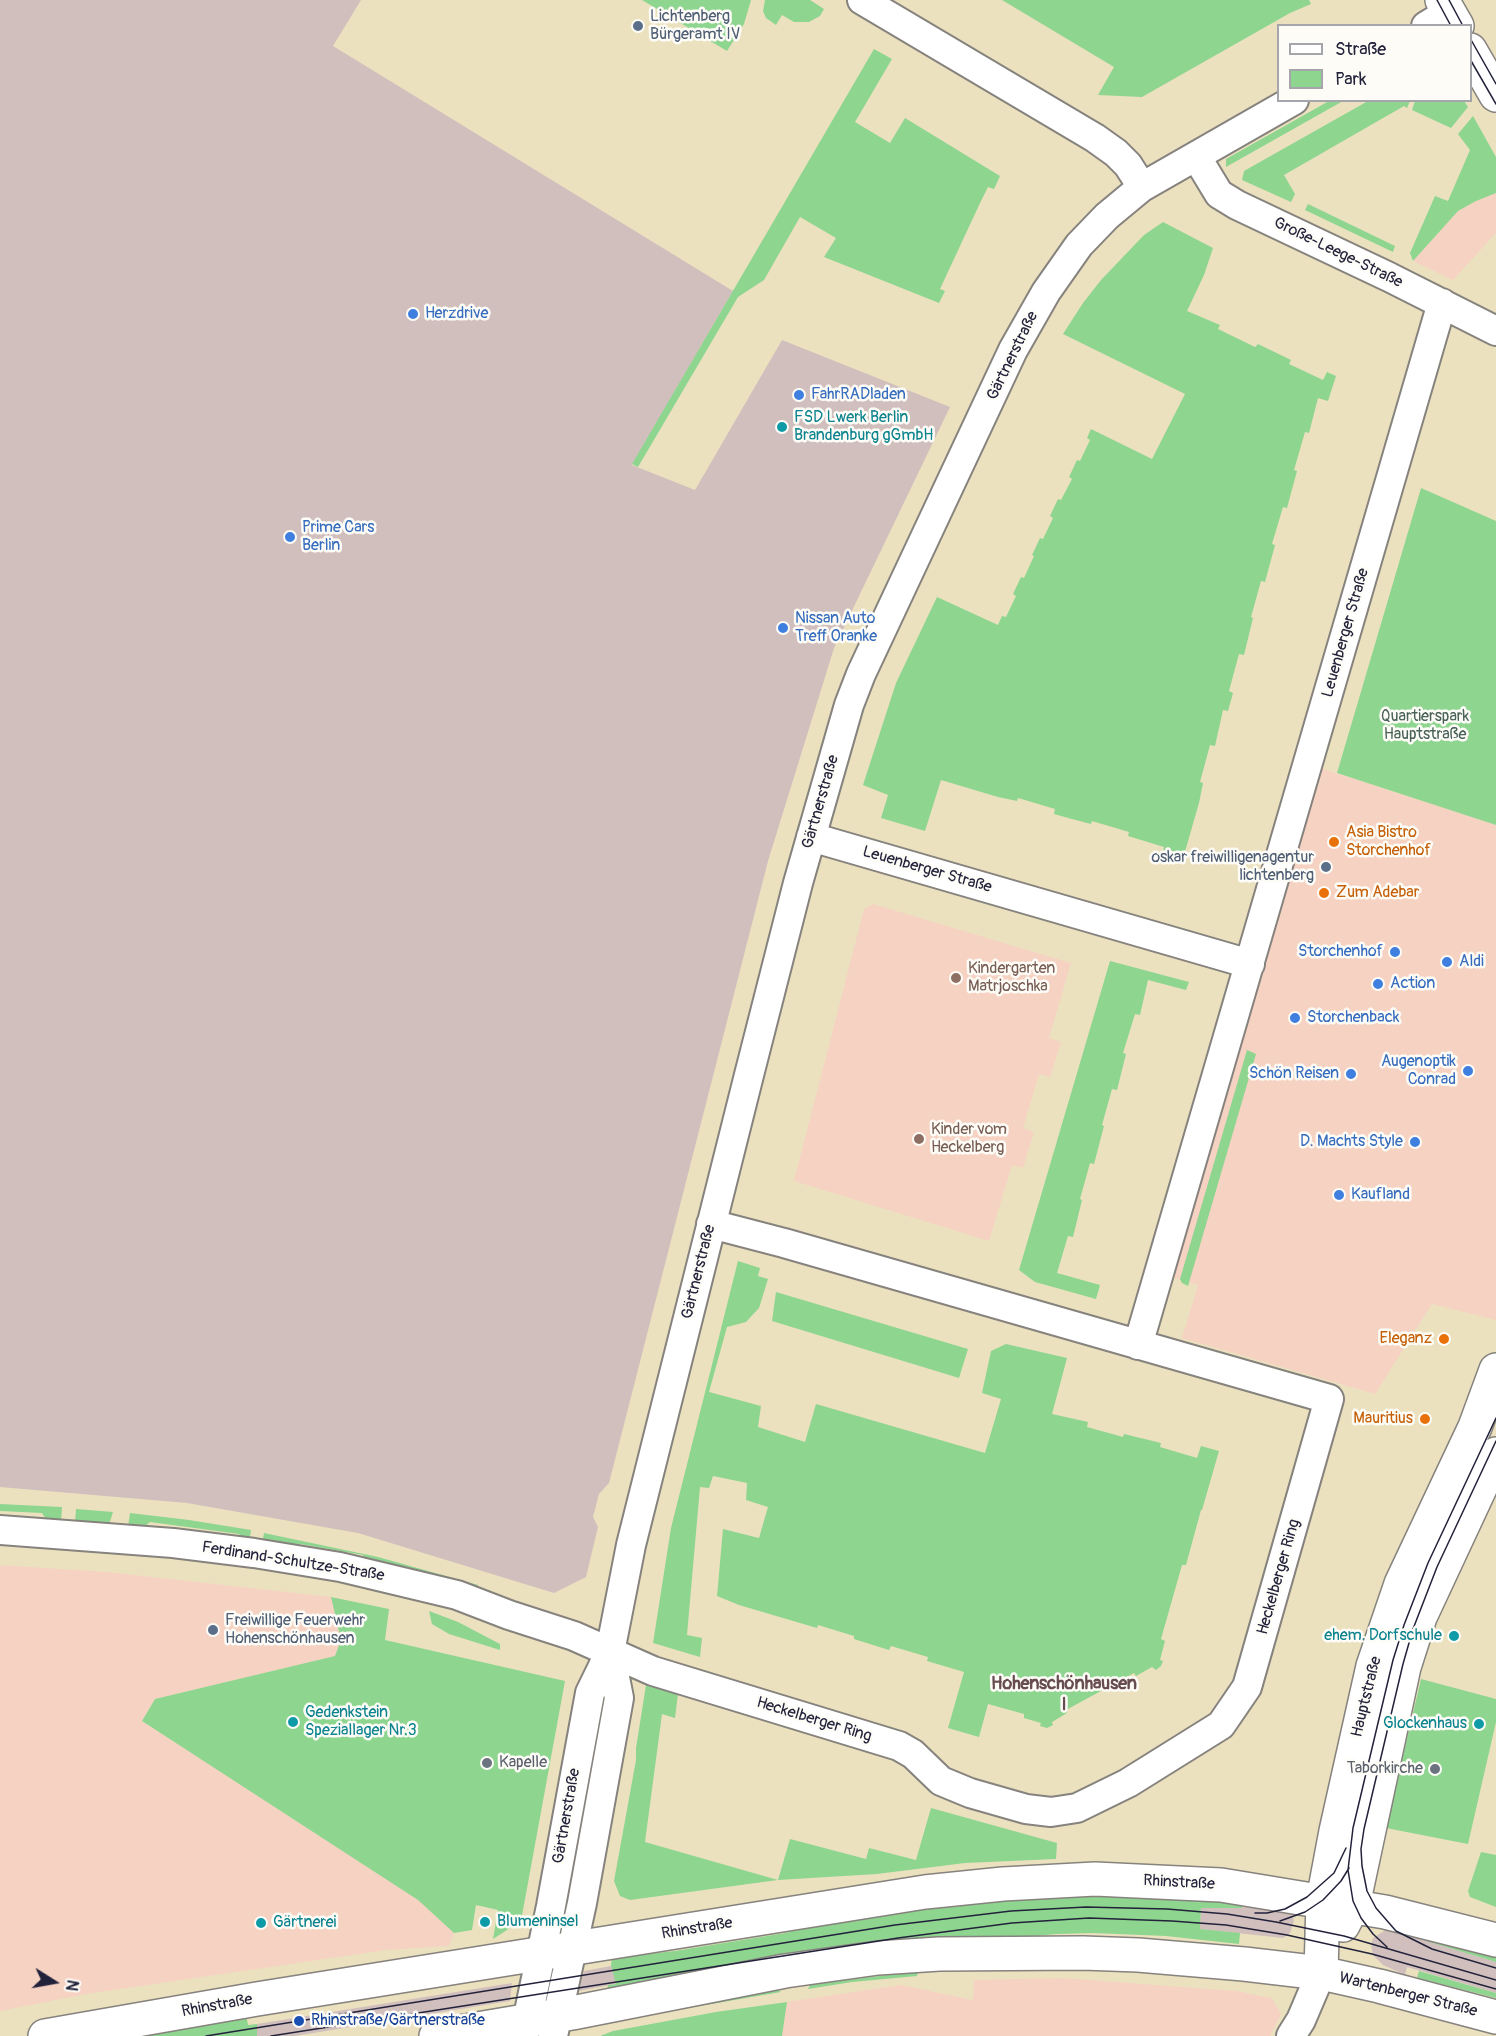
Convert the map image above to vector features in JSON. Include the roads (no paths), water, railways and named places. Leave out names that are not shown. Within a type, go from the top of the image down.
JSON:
[{"type":"main road","points":[[1472,53],[1496,95]]},
{"type":"main road","name":"Hauptstraße","points":[[1338,1903],[1336,1831],[1373,1666],[1401,1584],[1475,1427],[1496,1370]]},
{"type":"main road","name":"Hauptstraße","points":[[1321,1973],[1338,1903],[1420,1617],[1496,1455]]},
{"type":"main road","name":"Rhinstraße","points":[[45,2036],[246,2001],[550,1962],[925,1892],[1003,1884],[1095,1879],[1221,1885],[1338,1903]]},
{"type":"main road","points":[[1338,1903],[1425,1920],[1496,1940]]},
{"type":"main road","points":[[436,2036],[541,2027],[785,1971],[939,1954],[1138,1954],[1321,1973]]},
{"type":"main road","name":"Wartenberger Straße","points":[[1321,1973],[1496,2017]]},
{"type":"street","points":[[862,0],[1095,138],[1128,165],[1142,187]]},
{"type":"street","name":"Gärtnerstraße","points":[[550,1962],[619,1698],[610,1652],[631,1545],[811,837],[849,705],[861,674],[1013,350],[1046,292],[1079,245],[1107,216],[1142,187],[1290,102]]},
{"type":"street","name":"Große-Leege-Straße","points":[[1196,156],[1219,194],[1237,205],[1496,331]]},
{"type":"street","name":"Leuenberger Straße","points":[[1138,1345],[1442,303]]},
{"type":"street","name":"Leuenberger Straße","points":[[811,837],[1250,964]]},
{"type":"street","name":"Heckelberger Ring","points":[[610,1652],[653,1671],[898,1746],[913,1754],[941,1780],[970,1793],[1026,1809],[1052,1812],[1077,1808],[1106,1795],[1221,1725],[1247,1687],[1329,1399],[711,1224]]},
{"type":"street","name":"Ferdinand-Schultze-Straße","points":[[0,1530],[172,1543],[340,1567],[457,1596],[574,1636],[610,1652]]},
{"type":"street","points":[[541,2027],[550,1962]]},
{"type":"street","points":[[541,2027],[550,1962]]},
{"type":"street","name":"Hauptstraße","points":[[1291,2036],[1301,2020],[1321,1973]]},
{"type":"tram line","points":[[1437,0],[1450,24]]},
{"type":"tram line","points":[[1449,0],[1462,24]]},
{"type":"tram line","points":[[1472,42],[1496,84]]},
{"type":"tram line","points":[[1472,62],[1496,104]]},
{"type":"tram line","points":[[1387,1947],[1361,1918],[1353,1901],[1348,1870],[1353,1828],[1393,1660],[1404,1625],[1428,1563],[1496,1418]]},
{"type":"tram line","points":[[1496,1441],[1437,1567],[1413,1629],[1361,1849],[1367,1891],[1376,1908],[1396,1931],[1432,1949],[1496,1968]]},
{"type":"tram line","points":[[1255,1913],[1285,1909],[1307,1897],[1334,1873],[1346,1848]]},
{"type":"tram line","points":[[1280,1921],[1305,1912],[1323,1900],[1341,1881],[1349,1868]]},
{"type":"tram line","points":[[206,2036],[895,1925],[1011,1911],[1086,1907],[1167,1909],[1227,1914],[1276,1922],[1344,1936],[1496,1980]]},
{"type":"tram line","points":[[271,2036],[898,1938],[1012,1923],[1089,1918],[1226,1925],[1287,1935],[1372,1954],[1496,1989]]},
{"type":"place","name":"Lichtenberg Bürgeramt IV","points":[[638,26]]},
{"type":"place","name":"Herzdrive","points":[[413,314]]},
{"type":"place","name":"FahrRADladen","points":[[799,395]]},
{"type":"place","name":"FSD Lwerk Berlin Brandenburg gGmbH","points":[[782,427]]},
{"type":"place","name":"Prime Cars Berlin","points":[[290,537]]},
{"type":"place","name":"Nissan Auto Treff Oranke","points":[[783,628]]},
{"type":"place","name":"Asia Bistro Storchenhof","points":[[1334,842]]},
{"type":"place","name":"oskar freiwilligenagentur lichtenberg","points":[[1326,867]]},
{"type":"place","name":"Zum Adebar","points":[[1324,893]]},
{"type":"place","name":"Storchenhof","points":[[1395,952]]},
{"type":"place","name":"Aldi","points":[[1447,962]]},
{"type":"place","name":"Kindergarten Matrjoschka","points":[[956,978]]},
{"type":"place","name":"Action","points":[[1378,984]]},
{"type":"place","name":"Storchenback","points":[[1295,1018]]},
{"type":"place","name":"Augenoptik Conrad","points":[[1468,1071]]},
{"type":"place","name":"Schön Reisen","points":[[1351,1074]]},
{"type":"place","name":"Kinder vom Heckelberg","points":[[919,1139]]},
{"type":"place","name":"D. Machts Style","points":[[1415,1142]]},
{"type":"place","name":"Kaufland","points":[[1339,1195]]},
{"type":"place","name":"Eleganz","points":[[1444,1339]]},
{"type":"place","name":"Mauritius","points":[[1425,1419]]},
{"type":"place","name":"Freiwillige Feuerwehr Hohenschönhausen","points":[[213,1630]]},
{"type":"place","name":"ehem. Dorfschule","points":[[1454,1636]]},
{"type":"place","name":"Gedenkstein Speziallager Nr.3","points":[[293,1722]]},
{"type":"place","name":"Glockenhaus","points":[[1479,1724]]},
{"type":"place","name":"Kapelle","points":[[487,1763]]},
{"type":"place","name":"Taborkirche","points":[[1435,1769]]},
{"type":"place","name":"Blumeninsel","points":[[485,1922]]},
{"type":"place","name":"Gärtnerei","points":[[261,1923]]},
{"type":"place","name":"Rhinstraße/Gärtnerstraße","points":[[299,2021]]},
{"type":"district","name":"Hohenschönhausen I","points":[[1064,1694]]},
{"type":"park label","name":"Quartierspark Hauptstraße","points":[[1425,726]]}]
